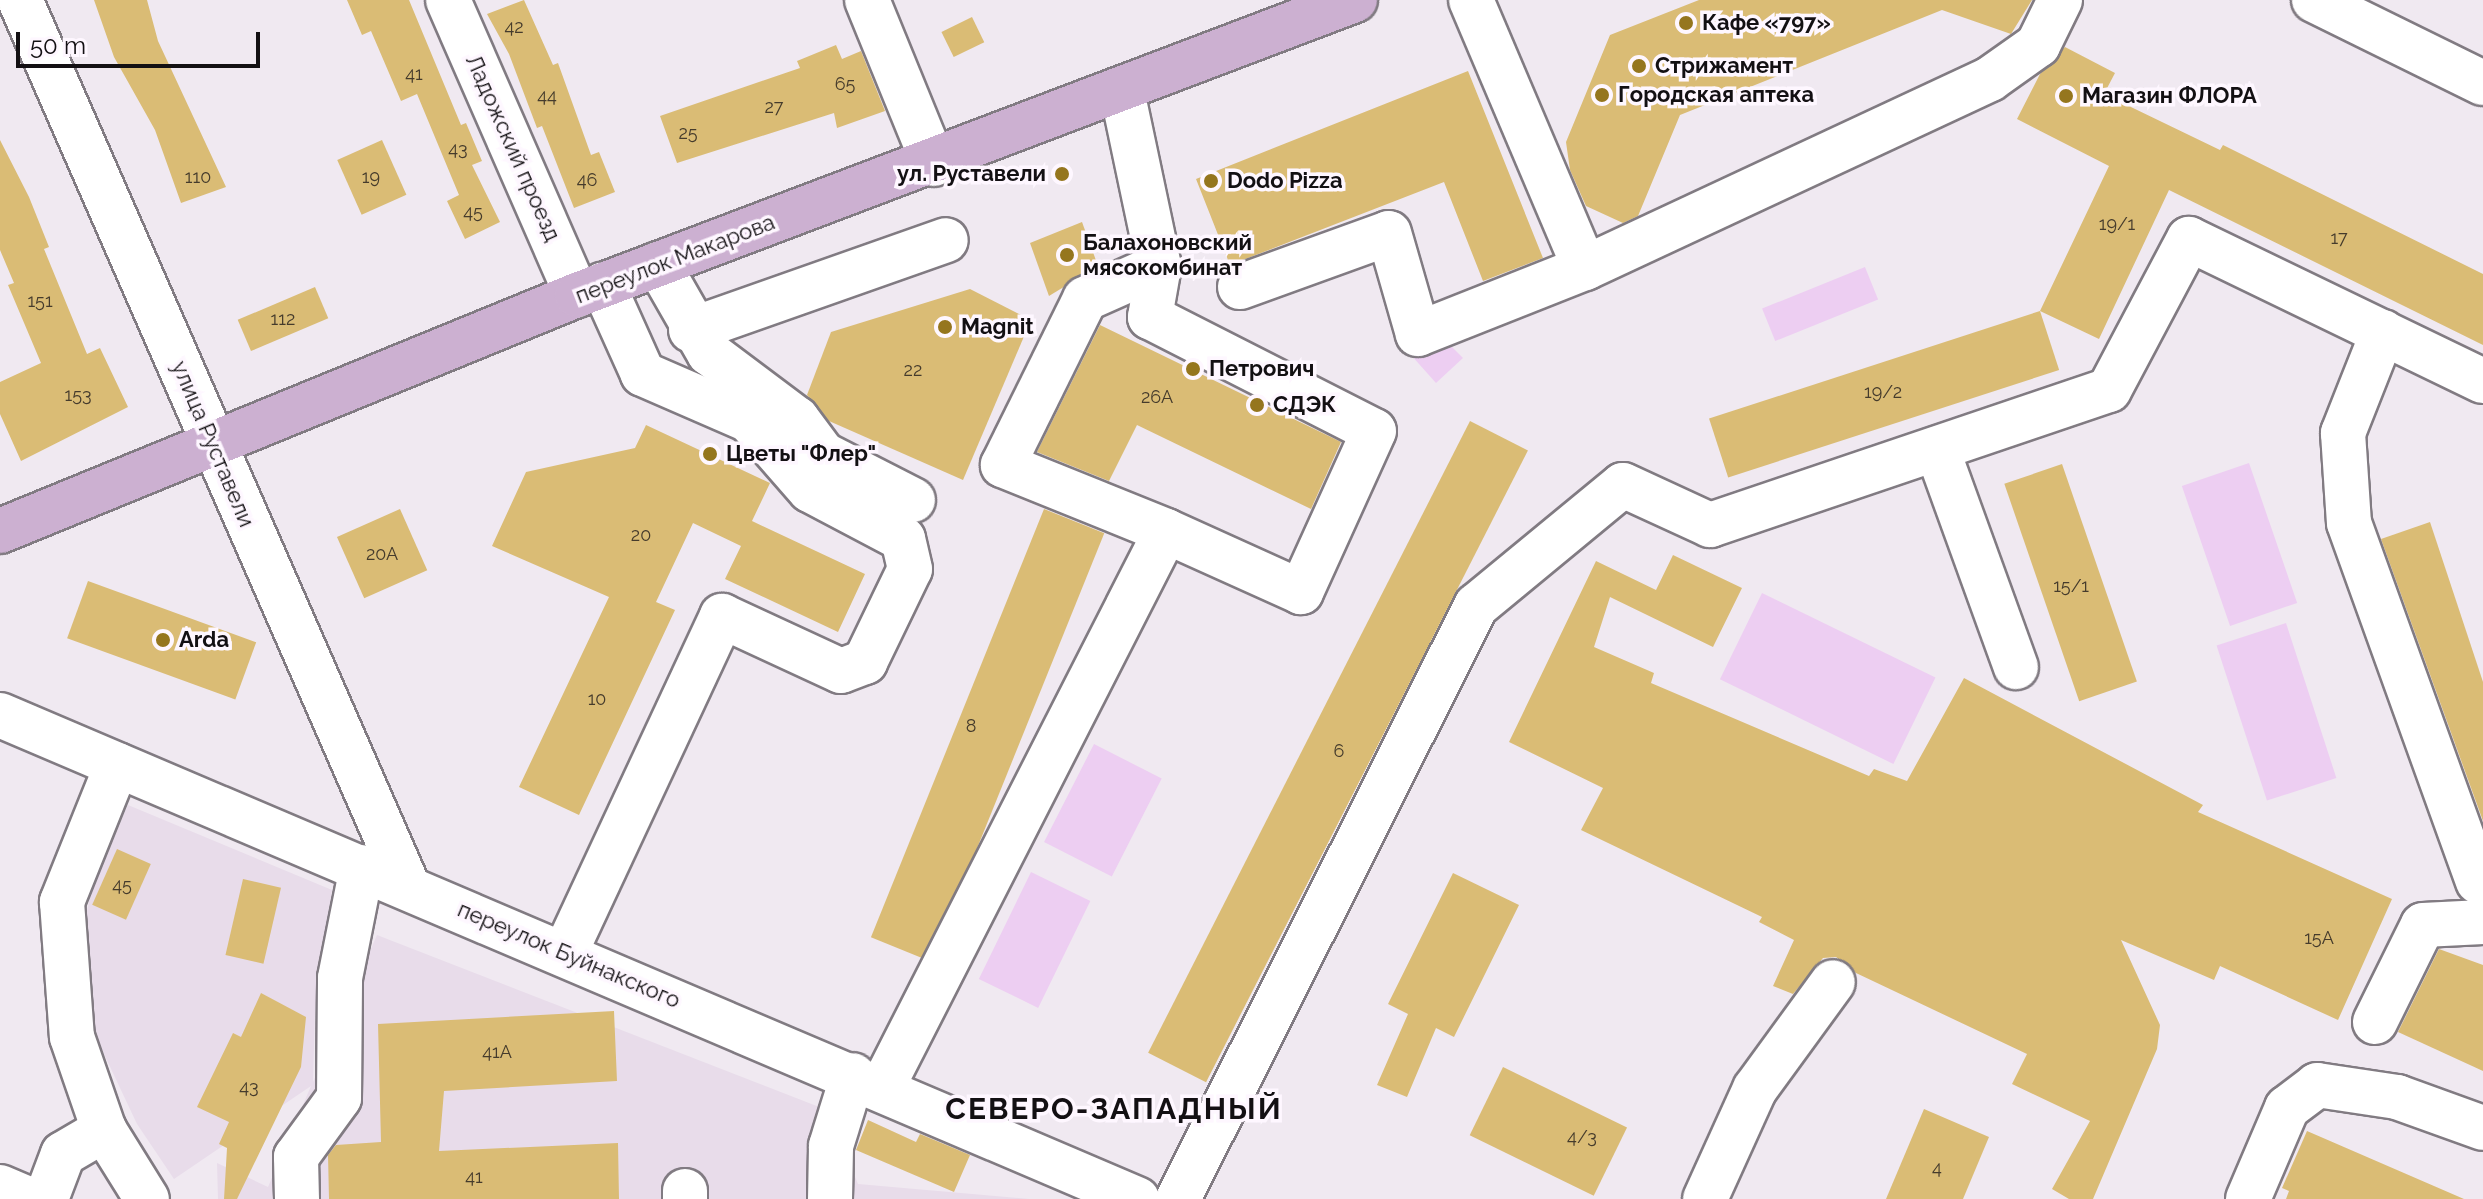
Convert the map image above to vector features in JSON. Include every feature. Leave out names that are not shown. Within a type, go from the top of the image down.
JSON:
[{"type":"main road","name":"переулок Макарова","points":[[0,531],[590,290],[934,164],[1122,91],[1292,11],[1355,0]]},
{"type":"street","name":"улица Руставели","points":[[20,0],[408,887]]},
{"type":"street","name":"Ладожский проезд","points":[[448,0],[590,290],[643,374],[749,420],[810,490],[903,539],[910,569],[865,662],[841,671],[722,616],[565,953]]},
{"type":"street","points":[[867,0],[934,164]]},
{"type":"street","points":[[1471,0],[1585,268]]},
{"type":"street","points":[[1240,287],[1389,233],[1418,334],[1585,268],[1990,79],[2038,45],[2060,0]]},
{"type":"street","points":[[2314,0],[2483,83]]},
{"type":"street","points":[[1122,91],[1159,266],[1150,317],[1374,431],[1301,592],[1166,531],[1003,465],[1085,299],[1159,266]]},
{"type":"street","points":[[1178,1199],[1476,606],[1623,485],[1710,525],[2109,390],[2189,239],[2483,381]]},
{"type":"street","points":[[691,330],[946,240]]},
{"type":"street","points":[[658,264],[691,330],[709,353],[797,419],[823,454],[913,500]]},
{"type":"street","points":[[2375,1022],[2423,925],[2480,902],[2349,523],[2343,433],[2383,332]]},
{"type":"street","points":[[1937,449],[2016,667]]},
{"type":"street","points":[[830,1199],[831,1146],[1166,531]]},
{"type":"street","name":"переулок Буйнакского","points":[[0,715],[867,1081],[1137,1199]]},
{"type":"street","points":[[117,765],[62,902],[72,1037],[104,1130],[147,1199]]},
{"type":"street","points":[[297,1199],[296,1157],[339,1098],[340,978],[362,867]]},
{"type":"street","points":[[1705,1199],[1755,1089],[1833,982]]},
{"type":"street","points":[[2248,1199],[2287,1108],[2317,1085],[2397,1097],[2483,1128]]},
{"type":"street","points":[[46,1199],[63,1154],[104,1130]]},
{"type":"street","points":[[0,1187],[28,1199]]},
{"type":"shaded area","points":[[1865,267],[1878,299],[1775,341],[1762,309]]},
{"type":"shaded area","points":[[1439,334],[1463,358],[1436,383],[1411,355]]},
{"type":"shaded area","points":[[2249,463],[2297,603],[2230,626],[2182,486]]},
{"type":"shaded area","points":[[1762,593],[1935,678],[1893,764],[1720,679]]},
{"type":"shaded area","points":[[2286,623],[2336,778],[2267,801],[2217,646]]},
{"type":"shaded area","points":[[1094,744],[1162,779],[1112,877],[1044,842]]},
{"type":"shaded area","points":[[128,805],[332,890],[315,1010],[313,1082],[377,935],[827,1110],[858,1184],[1029,1199],[218,1199],[217,1163],[268,1187],[311,1086],[174,1179],[137,1124],[88,1020],[80,944],[95,874]]},
{"type":"shaded area","points":[[1031,872],[1090,901],[1038,1008],[979,979]]},
{"type":"building","points":[[94,0],[147,0],[158,41],[226,187],[181,203],[155,130],[114,57]]},
{"type":"building","points":[[347,0],[409,0],[461,125],[466,123],[482,161],[472,165],[500,222],[465,239],[447,201],[459,195],[417,94],[401,101],[371,31],[362,35]]},
{"type":"building","points":[[524,0],[553,65],[558,63],[591,155],[599,152],[615,192],[574,208],[542,126],[537,128],[509,54],[487,14]]},
{"type":"building","points":[[1699,0],[2032,0],[2011,34],[1942,10],[1680,115],[1638,216],[1623,223],[1586,206],[1570,170],[1566,142],[1610,35]]},
{"type":"building","points":[[972,17],[984,42],[954,57],[941,32]]},
{"type":"building","points":[[836,45],[842,59],[861,51],[885,111],[837,128],[834,113],[677,163],[660,116],[800,68],[797,61]]},
{"type":"building","points":[[2065,47],[2115,73],[2104,94],[2220,150],[2223,145],[2483,274],[2483,345],[2169,190],[2099,339],[2040,311],[2109,166],[2017,119],[2040,74]]},
{"type":"building","points":[[1468,71],[1543,258],[1483,281],[1444,182],[1230,265],[1196,179]]},
{"type":"building","points":[[0,140],[29,197],[49,247],[44,249],[87,354],[100,348],[128,407],[21,461],[0,414],[0,382],[41,363],[8,285],[14,283],[0,250]]},
{"type":"building","points":[[382,140],[406,195],[362,215],[337,160]]},
{"type":"building","points":[[1082,222],[1098,266],[1049,296],[1030,243]]},
{"type":"building","points":[[315,287],[328,318],[251,351],[238,320]]},
{"type":"building","points":[[970,289],[1031,320],[963,480],[829,421],[807,395],[831,332]]},
{"type":"building","points":[[2040,311],[2059,370],[1728,478],[1709,419]]},
{"type":"building","points":[[1100,325],[1341,442],[1311,509],[1137,425],[1109,481],[1037,452]]},
{"type":"building","points":[[1470,421],[1528,451],[1206,1082],[1148,1053]]},
{"type":"building","points":[[646,425],[770,483],[752,521],[865,574],[838,632],[725,579],[741,546],[693,523],[656,602],[675,610],[579,815],[519,787],[609,597],[492,546],[526,472],[635,448]]},
{"type":"building","points":[[2062,464],[2137,681],[2079,701],[2004,484]]},
{"type":"building","points":[[400,509],[427,570],[364,598],[337,537]]},
{"type":"building","points":[[1044,509],[1104,533],[931,962],[871,937]]},
{"type":"building","points":[[2430,522],[2483,682],[2483,821],[2381,539]]},
{"type":"building","points":[[1673,555],[1742,588],[1713,647],[1610,597],[1594,647],[1654,673],[1651,683],[1869,776],[1874,769],[1907,781],[1964,678],[2203,805],[2198,812],[2392,899],[2338,1020],[2220,966],[2214,980],[2121,940],[2160,1025],[2157,1049],[2093,1199],[2069,1199],[2052,1189],[2090,1121],[2012,1084],[2027,1054],[1856,973],[1836,957],[1823,958],[1793,994],[1773,986],[1794,940],[1759,922],[1762,917],[1581,830],[1603,788],[1509,742],[1596,561],[1656,590]]},
{"type":"building","name":"Arda","points":[[88,581],[256,642],[235,700],[67,638]]},
{"type":"building","points":[[117,849],[151,864],[126,920],[92,905]]},
{"type":"building","points":[[1453,873],[1519,905],[1454,1037],[1436,1028],[1407,1097],[1377,1085],[1408,1014],[1388,1004]]},
{"type":"building","points":[[243,879],[281,888],[263,964],[225,955]]},
{"type":"building","points":[[2439,949],[2483,965],[2483,1071],[2398,1032]]},
{"type":"building","points":[[261,993],[306,1017],[301,1067],[237,1199],[224,1199],[227,1148],[219,1144],[229,1122],[197,1107],[233,1033],[241,1037]]},
{"type":"building","points":[[614,1011],[617,1081],[444,1091],[439,1151],[618,1143],[619,1199],[329,1199],[328,1155],[336,1145],[381,1142],[378,1024]]},
{"type":"building","points":[[1503,1067],[1627,1127],[1594,1196],[1470,1135]]},
{"type":"building","points":[[1924,1109],[1989,1137],[1963,1199],[1886,1199]]},
{"type":"building","points":[[868,1120],[916,1142],[920,1134],[970,1155],[954,1192],[856,1150]]},
{"type":"building","points":[[2307,1131],[2464,1199],[2286,1199],[2289,1191],[2282,1188]]},
{"type":"place","name":"Кафе «797»","points":[[1686,23]]},
{"type":"place","name":"Стрижамент","points":[[1639,66]]},
{"type":"place","name":"Городская аптека","points":[[1602,95]]},
{"type":"place","name":"Магазин ФЛОРА","points":[[2066,96]]},
{"type":"place","name":"ул. Руставели","points":[[1062,174]]},
{"type":"place","name":"Dodo Pizza","points":[[1211,181]]},
{"type":"place","name":"Балахоновский мясокомбинат","points":[[1067,255]]},
{"type":"place","name":"Magnit","points":[[945,327]]},
{"type":"place","name":"Петрович","points":[[1193,369]]},
{"type":"place","name":"СДЭК","points":[[1257,405]]},
{"type":"place","name":"Цветы \"Флер\"","points":[[710,454]]},
{"type":"place","name":"Arda","points":[[163,640]]},
{"type":"district","name":"СЕВЕРО-ЗАПАДНЫЙ","points":[[1114,1109]]}]
